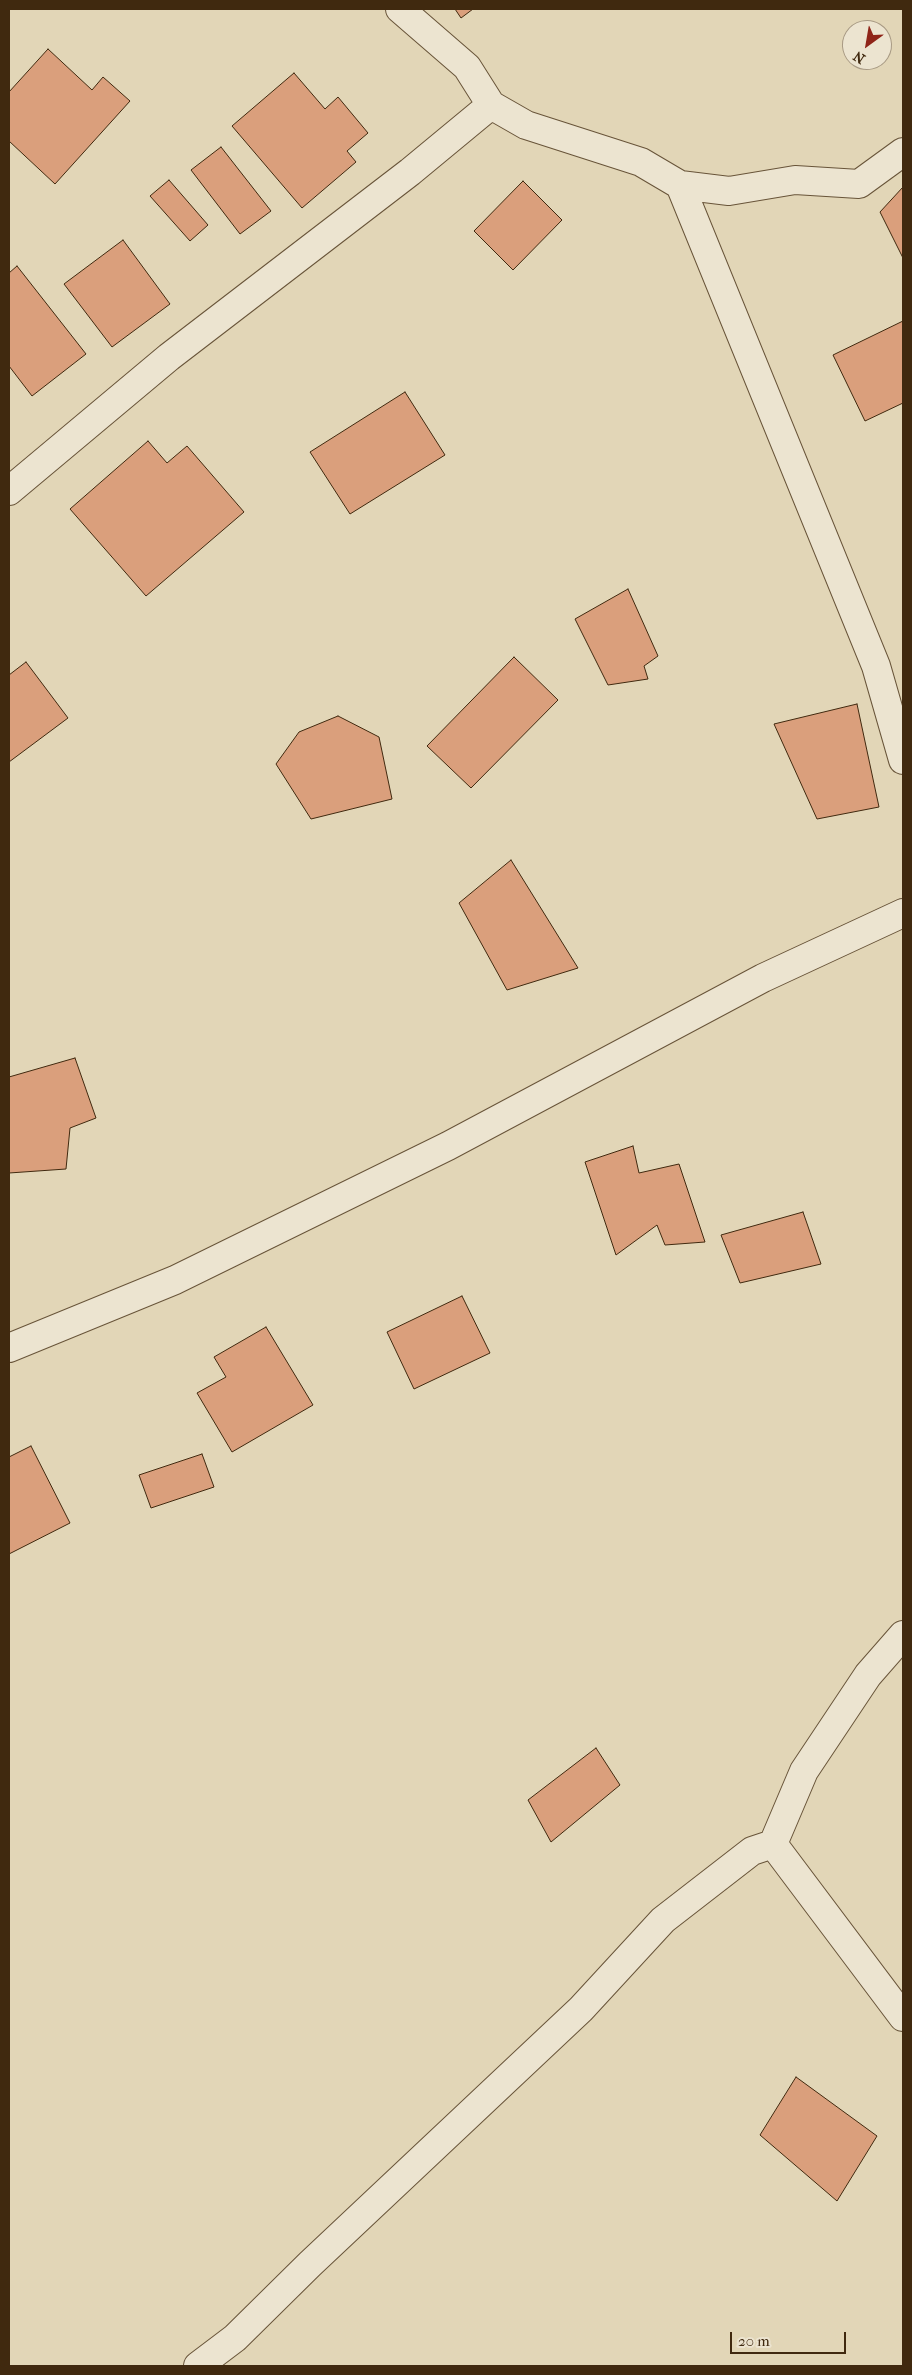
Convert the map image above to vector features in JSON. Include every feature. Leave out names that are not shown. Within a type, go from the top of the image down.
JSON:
[{"type":"street","points":[[400,9],[467,67],[491,105],[526,125],[640,162],[680,185],[729,190],[795,180],[860,184],[903,152]]},
{"type":"street","points":[[9,491],[169,357],[410,172],[491,105]]},
{"type":"street","points":[[680,185],[876,666],[903,760]]},
{"type":"street","points":[[9,1348],[184,1276],[448,1146],[763,978],[903,913]]},
{"type":"street","points":[[198,2366],[235,2338],[310,2264],[581,2009],[662,1920],[752,1851],[773,1844],[804,1771],[868,1675],[903,1636]]},
{"type":"street","points":[[773,1844],[903,2017]]},
{"type":"building","points":[[455,9],[473,9],[461,18]]},
{"type":"building","points":[[48,49],[92,90],[103,77],[130,101],[55,184],[9,141],[9,92]]},
{"type":"building","points":[[294,73],[325,109],[338,97],[368,133],[347,151],[356,162],[302,208],[232,126]]},
{"type":"building","points":[[221,147],[271,211],[240,234],[191,170]]},
{"type":"building","points":[[169,180],[208,225],[190,241],[150,196]]},
{"type":"building","points":[[523,181],[562,220],[513,270],[474,231]]},
{"type":"building","points":[[903,187],[903,258],[880,212]]},
{"type":"building","points":[[123,240],[170,304],[112,347],[64,284]]},
{"type":"building","points":[[17,266],[86,354],[32,396],[9,366],[9,273]]},
{"type":"building","points":[[903,321],[903,403],[865,421],[833,355]]},
{"type":"building","points":[[405,392],[445,455],[350,514],[310,452]]},
{"type":"building","points":[[148,441],[167,463],[187,446],[244,512],[146,596],[70,509]]},
{"type":"building","points":[[628,589],[658,656],[644,666],[648,679],[608,685],[575,619]]},
{"type":"building","points":[[514,657],[558,700],[471,788],[427,746]]},
{"type":"building","points":[[26,662],[68,718],[9,762],[9,675]]},
{"type":"building","points":[[857,704],[879,807],[817,819],[774,724]]},
{"type":"building","points":[[338,716],[379,737],[392,799],[311,819],[276,764],[299,732]]},
{"type":"building","points":[[511,860],[578,968],[507,990],[459,903]]},
{"type":"building","points":[[75,1058],[96,1118],[70,1128],[66,1169],[9,1173],[9,1077]]},
{"type":"building","points":[[633,1146],[639,1173],[679,1164],[705,1242],[665,1245],[657,1225],[616,1255],[585,1162]]},
{"type":"building","points":[[803,1212],[821,1264],[740,1283],[721,1235]]},
{"type":"building","points":[[462,1296],[490,1353],[414,1389],[387,1332]]},
{"type":"building","points":[[266,1327],[313,1405],[232,1452],[197,1393],[226,1377],[214,1357]]},
{"type":"building","points":[[31,1446],[70,1523],[9,1554],[9,1457]]},
{"type":"building","points":[[202,1454],[214,1487],[151,1508],[139,1475]]},
{"type":"building","points":[[596,1748],[620,1785],[551,1842],[528,1800]]},
{"type":"building","points":[[796,2077],[877,2136],[837,2201],[760,2135]]}]
